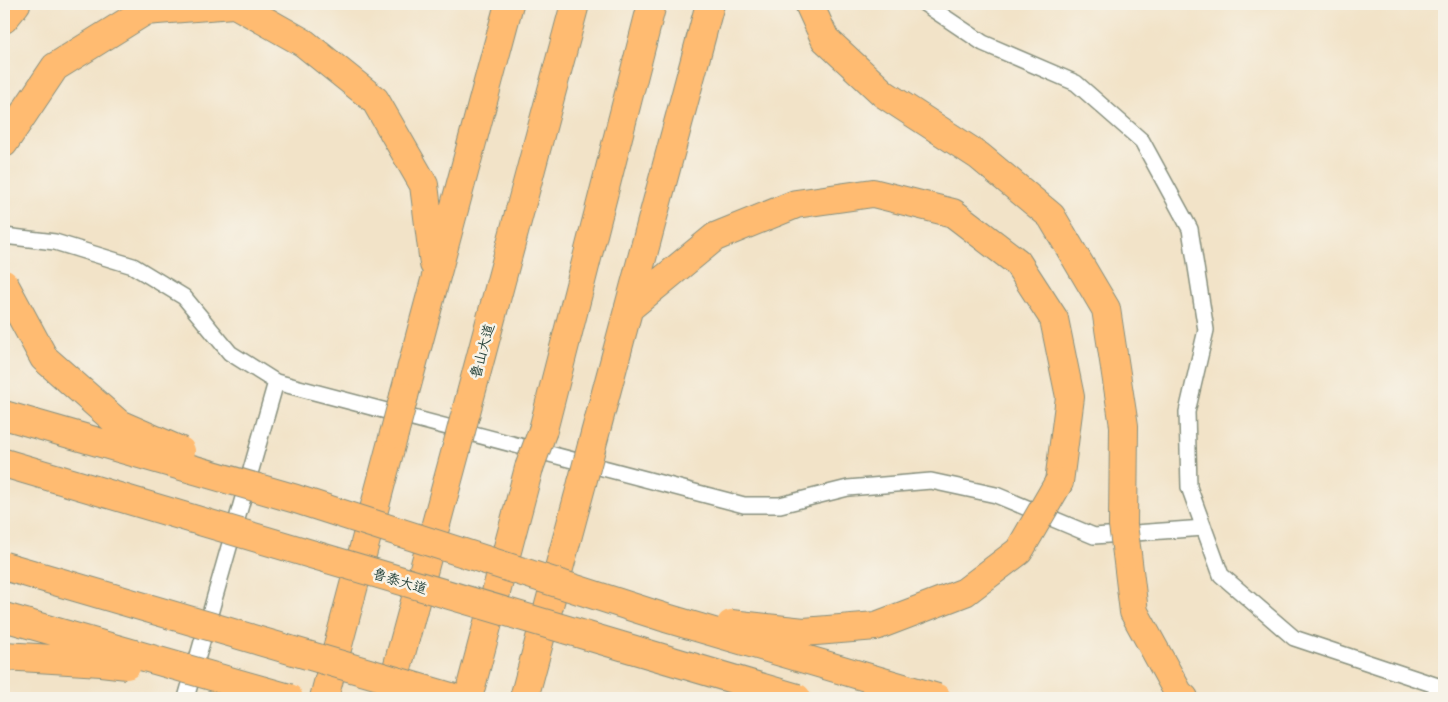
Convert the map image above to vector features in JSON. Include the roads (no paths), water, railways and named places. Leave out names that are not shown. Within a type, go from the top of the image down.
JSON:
[{"type":"main road","points":[[4,19],[16,4]]},
{"type":"main road","points":[[4,143],[56,67],[145,11],[234,4],[304,42],[375,100],[424,185],[436,277]]},
{"type":"main road","points":[[324,698],[509,4]]},
{"type":"main road","name":"鲁山大道","points":[[389,698],[575,4]]},
{"type":"main road","points":[[468,698],[529,468],[543,430],[652,4]]},
{"type":"main road","points":[[524,698],[710,4]]},
{"type":"main road","points":[[809,4],[825,39],[884,94],[979,156],[1051,216],[1106,309],[1124,426],[1124,525],[1134,612],[1179,694],[1184,698]]},
{"type":"main road","points":[[629,308],[715,237],[796,204],[873,193],[953,213],[1017,262],[1054,319],[1070,396],[1058,482],[1019,551],[965,592],[876,626],[804,632],[666,618]]},
{"type":"main road","points":[[4,284],[44,358],[118,424],[296,499]]},
{"type":"main road","points":[[4,415],[296,499],[666,618],[937,698]]},
{"type":"main road","name":"鲁泰大道","points":[[4,463],[797,698]]},
{"type":"main road","points":[[4,566],[454,698]]},
{"type":"main road","points":[[4,617],[289,698]]},
{"type":"main road","points":[[4,656],[101,662],[221,678]]},
{"type":"lane","points":[[925,4],[983,43],[1076,83],[1142,141],[1190,229],[1206,330],[1187,412],[1189,487],[1221,575],[1294,638],[1444,688]]},
{"type":"lane","points":[[4,236],[55,242],[133,266],[184,297],[230,353],[276,382],[744,505],[780,505],[848,488],[931,481],[996,495],[1094,536],[1204,528]]},
{"type":"lane","points":[[186,698],[276,382]]}]
